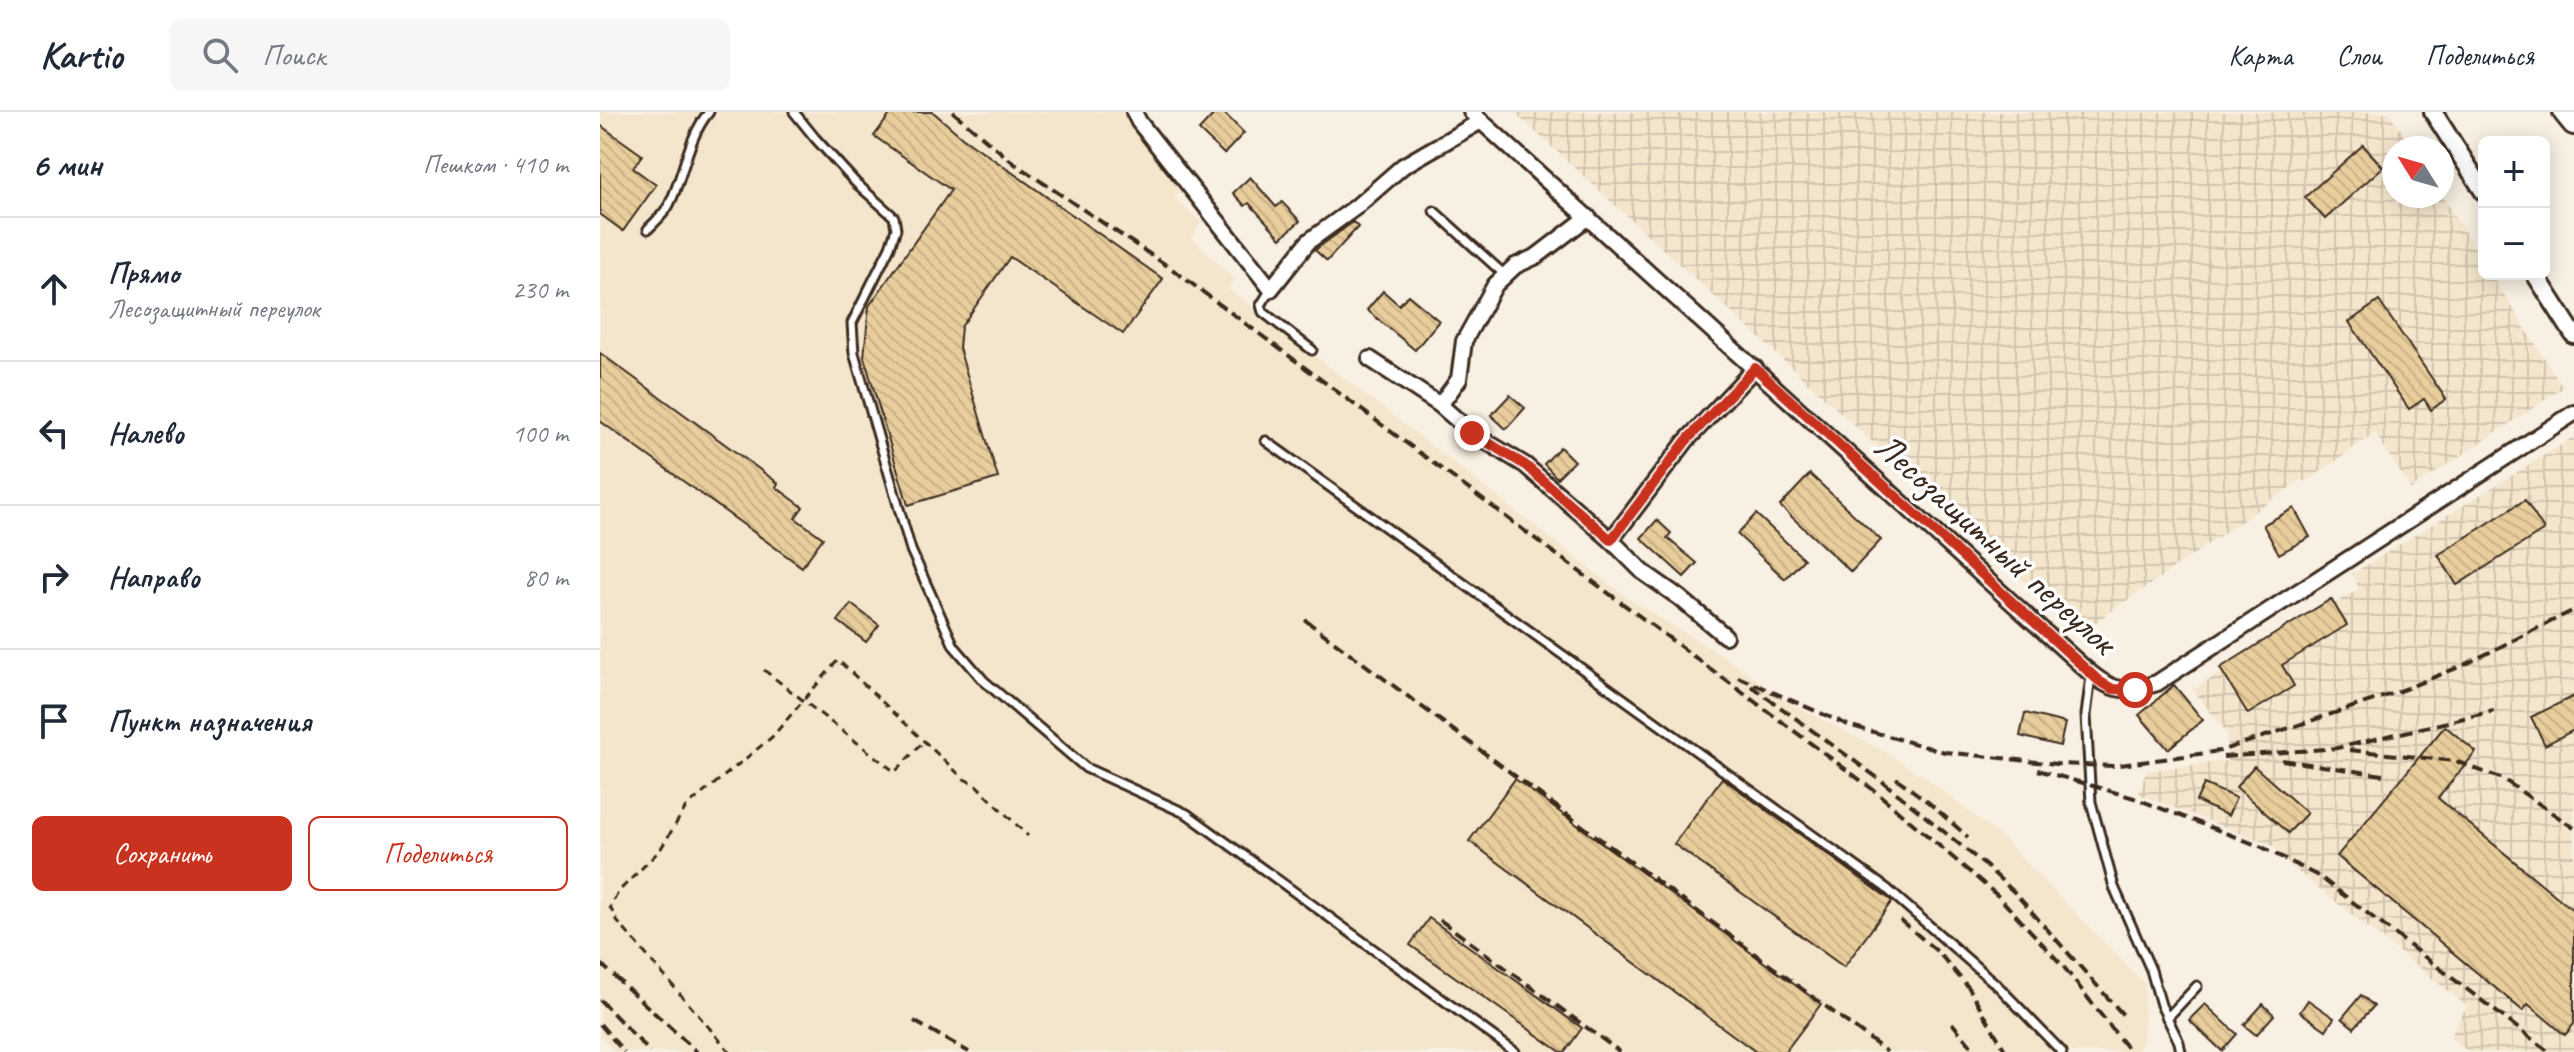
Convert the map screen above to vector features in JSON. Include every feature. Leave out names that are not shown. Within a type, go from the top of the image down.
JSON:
[{"type":"highway","points":[[2565,112],[2574,123]]},
{"type":"street","points":[[1134,112],[1198,199],[1271,289],[1309,241],[1356,207],[1403,166],[1476,116]]},
{"type":"street","points":[[2433,112],[2478,183]]},
{"type":"street","name":"Лесозащитный переулок","points":[[1476,116],[2091,674],[2113,689],[2135,690],[2157,683],[2574,413]]},
{"type":"street","points":[[1440,405],[1459,379],[1464,341],[1495,285],[1515,266],[1537,256],[1588,217]]},
{"type":"street","points":[[2539,280],[2574,335]]},
{"type":"street","points":[[1370,359],[1440,405],[1472,433],[1525,465],[1643,572],[1725,636]]},
{"type":"street","points":[[1611,540],[1686,441],[1755,368]]},
{"type":"lane","points":[[648,229],[668,207],[686,157],[709,112]]},
{"type":"lane","points":[[794,112],[845,172],[894,217],[896,229],[890,247],[852,323],[854,353],[911,550],[954,646],[984,681],[1086,768],[1187,814],[1515,1052]]},
{"type":"lane","points":[[1434,211],[1506,276]]},
{"type":"lane","points":[[1271,289],[1261,305],[1263,312],[1312,350]]},
{"type":"lane","points":[[1266,441],[1886,888],[1998,986],[2062,1052]]},
{"type":"lane","points":[[2091,674],[2086,715],[2091,802],[2114,887],[2151,970],[2161,1005],[2181,1052]]},
{"type":"lane","points":[[2167,1018],[2197,986]]},
{"type":"path","points":[[730,1052],[617,921],[610,907],[619,891],[660,850],[686,807],[772,737],[838,660],[1028,836]]},
{"type":"path","points":[[764,670],[895,772],[924,741]]},
{"type":"shaded area","points":[[600,112],[1142,112],[1173,183],[1180,191],[1174,198],[1201,222],[1192,238],[1234,278],[1229,289],[1629,599],[1720,654],[1791,704],[1876,747],[1923,776],[1998,834],[2145,984],[2143,1042],[2136,1052],[615,1052],[600,1036]]},
{"type":"shaded area","points":[[1514,112],[2389,112],[2404,136],[2382,136],[2382,208],[2450,208],[2478,253],[2478,280],[2495,280],[2563,388],[2411,489],[2375,433],[2306,482],[2302,479],[2080,633]]},
{"type":"shaded area","points":[[2574,437],[2574,1052],[2469,1052],[2450,1037],[2467,1006],[2291,866],[2273,846],[2139,794],[2146,771],[2227,761],[2227,733],[2193,690],[2359,589],[2352,574]]},
{"type":"building","points":[[892,112],[933,112],[962,137],[1163,279],[1123,334],[1010,257],[961,327],[959,348],[998,478],[908,505],[864,357],[869,306],[951,190],[874,136]]},
{"type":"building","points":[[1216,112],[1223,112],[1244,133],[1224,154],[1199,130]]},
{"type":"building","points":[[600,125],[642,155],[633,168],[656,185],[623,231],[600,214]]},
{"type":"building","points":[[2363,145],[2382,166],[2325,219],[2305,197]]},
{"type":"building","points":[[1250,177],[1276,207],[1282,202],[1300,221],[1281,238],[1249,203],[1245,206],[1233,193]]},
{"type":"building","points":[[1353,222],[1358,227],[1327,261],[1315,250]]},
{"type":"building","points":[[1383,291],[1399,305],[1408,295],[1439,321],[1415,350],[1367,310]]},
{"type":"building","points":[[2379,301],[2446,399],[2431,410],[2424,399],[2409,409],[2349,322]]},
{"type":"building","points":[[600,353],[778,483],[776,487],[803,507],[795,518],[823,538],[802,567],[600,421]]},
{"type":"building","points":[[1510,395],[1525,408],[1506,429],[1491,415]]},
{"type":"building","points":[[1560,447],[1574,461],[1557,478],[1544,464]]},
{"type":"building","points":[[1810,474],[1881,540],[1851,572],[1780,506]]},
{"type":"building","points":[[2525,500],[2544,530],[2457,585],[2438,555]]},
{"type":"building","points":[[2294,508],[2310,537],[2279,554],[2263,525]]},
{"type":"building","points":[[1756,514],[1804,559],[1785,579],[1737,534]]},
{"type":"building","points":[[1657,520],[1671,533],[1667,538],[1697,563],[1684,577],[1641,538]]},
{"type":"building","points":[[2331,599],[2347,625],[2282,665],[2294,686],[2248,714],[2220,668]]},
{"type":"building","points":[[851,604],[879,625],[866,642],[838,621]]},
{"type":"building","points":[[2174,685],[2203,720],[2168,749],[2139,715]]},
{"type":"building","points":[[2574,696],[2574,730],[2545,745],[2531,717]]},
{"type":"building","points":[[2025,713],[2065,723],[2060,746],[2020,736]]},
{"type":"building","points":[[2445,726],[2476,752],[2438,798],[2574,911],[2574,1024],[2565,1035],[2528,1004],[2523,1011],[2337,856]]},
{"type":"building","points":[[2254,766],[2307,813],[2288,833],[2236,787]]},
{"type":"building","points":[[1722,778],[1892,901],[1844,967],[1674,844]]},
{"type":"building","points":[[1515,779],[1821,1004],[1785,1052],[1756,1052],[1469,841]]},
{"type":"building","points":[[2204,784],[2236,798],[2228,816],[2196,801]]},
{"type":"building","points":[[1429,918],[1582,1028],[1565,1052],[1410,945]]},
{"type":"building","points":[[2361,995],[2374,1006],[2354,1028],[2342,1018]]},
{"type":"building","points":[[2308,1000],[2334,1018],[2326,1030],[2300,1012]]},
{"type":"building","points":[[2205,1004],[2237,1034],[2222,1051],[2189,1020]]},
{"type":"building","points":[[2263,1004],[2274,1015],[2256,1035],[2244,1025]]},
{"type":"railway","points":[[953,112],[1015,164],[1172,269],[1875,791],[1998,896],[2063,966],[2130,1052]]},
{"type":"railway","points":[[1738,677],[1848,725],[1945,752],[2056,764],[2113,766],[2220,751],[2395,693],[2464,665],[2574,610]]},
{"type":"railway","points":[[1305,620],[1887,1052]]},
{"type":"railway","points":[[1751,686],[1882,781],[1986,866],[2014,892],[2124,1016]]},
{"type":"railway","points":[[2223,757],[2337,748],[2494,711]]},
{"type":"railway","points":[[2349,750],[2455,761],[2503,779],[2574,828]]},
{"type":"railway","points":[[2282,760],[2389,776]]},
{"type":"railway","points":[[2038,770],[2134,798],[2262,847],[2320,877],[2549,1052]]},
{"type":"railway","points":[[1896,778],[1968,837]]},
{"type":"railway","points":[[1440,920],[1620,1052]]},
{"type":"railway","points":[[1900,920],[1938,952],[1969,988],[2006,1052]]},
{"type":"railway","points":[[600,963],[697,1052]]},
{"type":"railway","points":[[600,1000],[650,1052]]},
{"type":"railway","points":[[914,1021],[969,1052]]},
{"type":"railway","points":[[1952,1023],[1976,1052]]},
{"type":"railway","points":[[600,1024],[624,1052]]},
{"type":"route","points":[[1472,433],[1525,465],[1611,540],[1686,441],[1755,368],[2099,681],[2113,689],[2135,690]]}]
